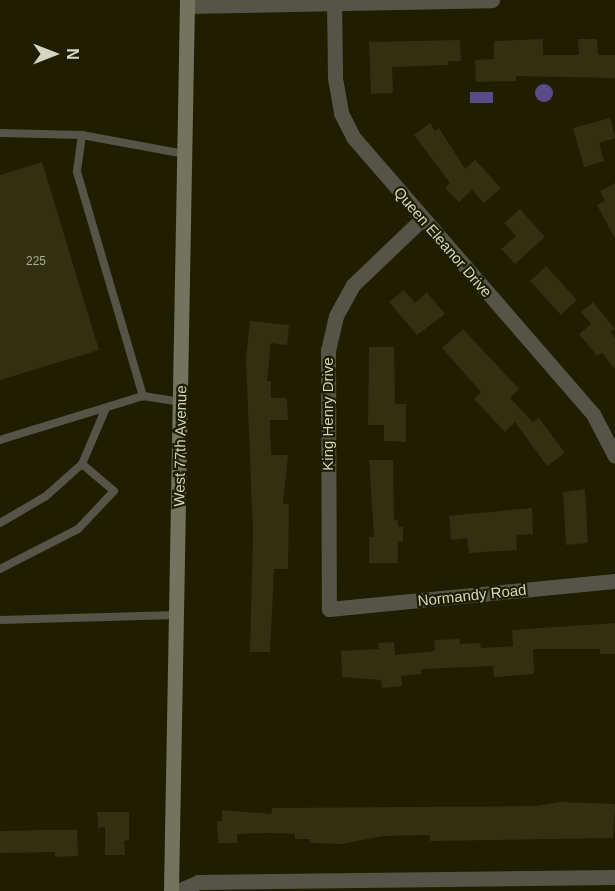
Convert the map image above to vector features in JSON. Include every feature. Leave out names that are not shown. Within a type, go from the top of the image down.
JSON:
[{"type":"street","points":[[187,3],[492,0]]},
{"type":"street","name":"Queen Eleanor Drive","points":[[334,2],[335,78],[341,112],[354,137],[422,219],[593,414],[615,456]]},
{"type":"street","name":"West 77th Avenue","points":[[171,891],[187,3]]},
{"type":"street","name":"King Henry Drive","points":[[329,609],[328,350],[336,316],[352,285],[422,219]]},
{"type":"street","name":"Normandy Road","points":[[329,609],[615,581]]},
{"type":"street","points":[[178,891],[198,882],[615,877]]},
{"type":"lane","points":[[0,133],[82,135],[184,154]]},
{"type":"lane","points":[[82,135],[77,172],[143,396]]},
{"type":"lane","points":[[0,440],[143,396],[180,402]]},
{"type":"lane","points":[[0,522],[46,496],[82,464],[106,408]]},
{"type":"lane","points":[[0,569],[78,529],[114,491],[82,464]]},
{"type":"lane","points":[[0,620],[177,615]]},
{"type":"shaded area","points":[[544,84],[550,87],[553,93],[550,99],[544,102],[538,99],[535,93],[538,87]]},
{"type":"shaded area","points":[[470,92],[493,92],[493,103],[470,103]]},
{"type":"building","points":[[543,39],[543,55],[579,55],[578,39],[597,39],[598,55],[615,55],[615,78],[516,76],[516,81],[476,82],[475,60],[494,59],[494,41]]},
{"type":"building","points":[[460,40],[461,61],[448,61],[449,65],[392,67],[393,93],[371,94],[369,42]]},
{"type":"building","points":[[610,118],[615,138],[599,143],[604,161],[584,167],[573,128]]},
{"type":"building","points":[[430,123],[435,131],[439,128],[465,169],[475,160],[501,188],[484,203],[472,190],[459,202],[445,188],[450,183],[414,135]]},
{"type":"building","points":[[42,162],[99,350],[0,380],[0,175]]},
{"type":"building","points":[[615,183],[615,239],[597,205],[605,201],[600,191]]},
{"type":"building","points":[[520,209],[545,237],[515,264],[501,249],[516,236],[504,223]]},
{"type":"building","points":[[546,266],[577,300],[561,315],[530,281]]},
{"type":"building","points":[[404,290],[415,303],[427,292],[445,314],[417,335],[389,302]]},
{"type":"building","points":[[593,302],[615,329],[610,332],[615,338],[615,369],[602,353],[597,356],[579,334],[591,324],[581,312]]},
{"type":"building","points":[[250,321],[289,325],[287,345],[271,343],[267,381],[271,381],[271,398],[287,398],[288,420],[270,420],[271,455],[288,455],[283,504],[289,504],[288,569],[274,569],[270,652],[250,652],[253,532],[246,360]]},
{"type":"building","points":[[463,329],[519,389],[510,398],[533,422],[539,418],[565,453],[547,466],[515,422],[505,432],[474,399],[481,392],[442,348]]},
{"type":"building","points":[[369,347],[394,347],[395,404],[406,404],[406,442],[384,441],[384,425],[368,425]]},
{"type":"building","points":[[369,460],[393,460],[394,520],[398,520],[398,527],[403,527],[403,541],[398,541],[398,563],[369,563],[369,537],[374,537]]},
{"type":"building","points":[[585,489],[588,543],[566,545],[563,492]]},
{"type":"building","points":[[532,508],[533,534],[516,535],[517,550],[469,553],[467,538],[451,540],[449,516]]},
{"type":"building","points":[[615,623],[615,654],[600,654],[600,649],[533,649],[534,674],[494,677],[493,666],[421,669],[421,674],[401,676],[402,686],[382,688],[381,680],[342,677],[341,651],[379,649],[378,643],[394,642],[395,655],[435,651],[434,640],[459,639],[460,644],[480,643],[481,648],[513,646],[512,630]]},
{"type":"building","points":[[560,802],[615,804],[613,838],[430,841],[430,835],[384,836],[341,844],[310,843],[310,839],[295,839],[295,834],[271,833],[237,834],[237,843],[218,843],[217,821],[222,821],[222,810],[271,814],[272,808],[537,806]]},
{"type":"building","points":[[97,812],[129,812],[129,840],[124,841],[125,855],[105,855],[105,827],[98,828]]},
{"type":"building","points":[[77,830],[78,856],[55,857],[55,852],[0,853],[0,831]]}]
